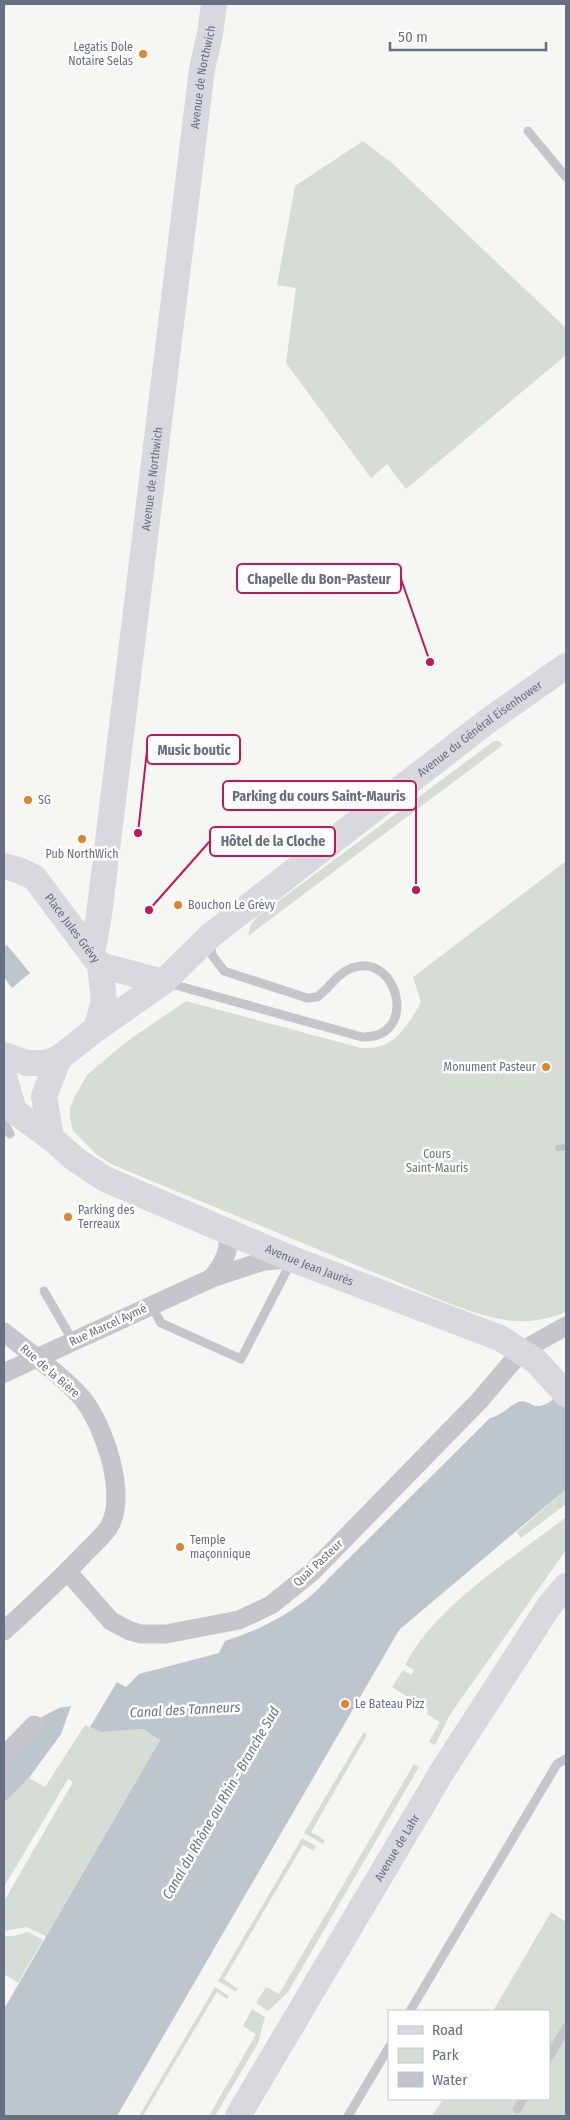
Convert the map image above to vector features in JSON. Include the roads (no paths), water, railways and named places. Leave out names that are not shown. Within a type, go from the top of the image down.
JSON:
[{"type":"main road","name":"Avenue de Northwich","points":[[96,960],[99,915],[201,78],[214,4]]},
{"type":"main road","name":"Avenue du Général Eisenhower","points":[[96,1029],[163,982],[210,936],[489,720],[566,666]]},
{"type":"main road","name":"Place Jules Grévy","points":[[4,866],[34,877],[96,960],[104,1001],[96,1029]]},
{"type":"main road","points":[[96,960],[163,982]]},
{"type":"main road","points":[[4,1055],[27,1063],[45,1063],[59,1058],[96,1029]]},
{"type":"main road","points":[[51,1138],[44,1096],[59,1058]]},
{"type":"main road","name":"Avenue Jean Jaurès","points":[[4,1076],[8,1122],[51,1138],[75,1159],[104,1179],[292,1259],[484,1331],[524,1352],[536,1361],[562,1389]]},
{"type":"main road","name":"Avenue de Lahr","points":[[238,2116],[444,1770],[549,1606],[566,1586]]},
{"type":"street","points":[[212,1278],[224,1262],[229,1246],[228,1233]]},
{"type":"street","name":"Rue Marcel Aymé","points":[[4,1373],[212,1278],[264,1261],[292,1259]]},
{"type":"street","name":"Quai Pasteur","points":[[68,1572],[111,1620],[130,1631],[141,1634],[166,1634],[239,1620],[271,1605],[312,1572],[480,1400],[524,1352],[532,1345],[566,1326]]},
{"type":"street","name":"Rue de la Bière","points":[[4,1332],[82,1398],[94,1416],[116,1477],[116,1490],[110,1526],[68,1572],[4,1631]]},
{"type":"street","points":[[4,1756],[34,1725]]},
{"type":"lane","points":[[528,131],[566,176]]},
{"type":"lane","points":[[163,982],[362,1037],[372,1037],[384,1032],[395,1019],[397,1006],[396,991],[390,980],[379,970],[366,966],[354,967],[340,974],[317,997],[307,998],[224,971],[212,955],[210,936]]},
{"type":"lane","points":[[151,1305],[161,1323],[240,1358],[292,1259]]},
{"type":"lane","points":[[44,1291],[73,1341]]},
{"type":"lane","points":[[411,2010],[557,1764],[566,1759]]},
{"type":"lane","points":[[557,1764],[566,1766]]},
{"type":"lane","points":[[550,2055],[566,2028]]},
{"type":"lane","points":[[348,2116],[388,2049]]},
{"type":"lane","points":[[517,2108],[522,2100]]},
{"type":"water","points":[[7,945],[30,973],[12,988],[4,977],[4,947]]},
{"type":"water","points":[[566,1387],[566,1489],[399,1630],[117,2116],[4,2116],[4,2009],[160,1740],[143,1729],[101,1732],[90,1727],[117,1682],[126,1687],[139,1674],[219,1653],[225,1641],[260,1628],[293,1609],[313,1594],[490,1418],[521,1401],[541,1406],[553,1400]]},
{"type":"water","points":[[71,1706],[61,1734],[29,1778],[4,1803],[4,1763],[32,1722],[59,1708]]},
{"type":"waterway","points":[[558,1148],[566,1147]]},
{"type":"place","name":"Legatis Dole Notaire Selas","points":[[143,54]]},
{"type":"place","name":"Chapelle du Bon-Pasteur","points":[[430,662]]},
{"type":"place","name":"SG","points":[[28,800]]},
{"type":"place","name":"Music boutic","points":[[138,833]]},
{"type":"place","name":"Pub NorthWich","points":[[82,839]]},
{"type":"place","name":"Parking du cours Saint-Mauris","points":[[416,890]]},
{"type":"place","name":"Bouchon Le Grévy","points":[[178,905]]},
{"type":"place","name":"Hôtel de la Cloche","points":[[149,910]]},
{"type":"place","name":"Monument Pasteur","points":[[546,1067]]},
{"type":"place","name":"Parking des Terreaux","points":[[68,1217]]},
{"type":"place","name":"Temple maçonnique","points":[[180,1547]]},
{"type":"place","name":"Le Bateau Pizz","points":[[345,1704]]},
{"type":"park label","name":"Cours Saint-Mauris","points":[[437,1161]]},
{"type":"water label","name":"Canal des Tanneurs","points":[[185,1710]]},
{"type":"water label","name":"Canal du Rhône au Rhin - Branche Sud","points":[[221,1803]]}]
